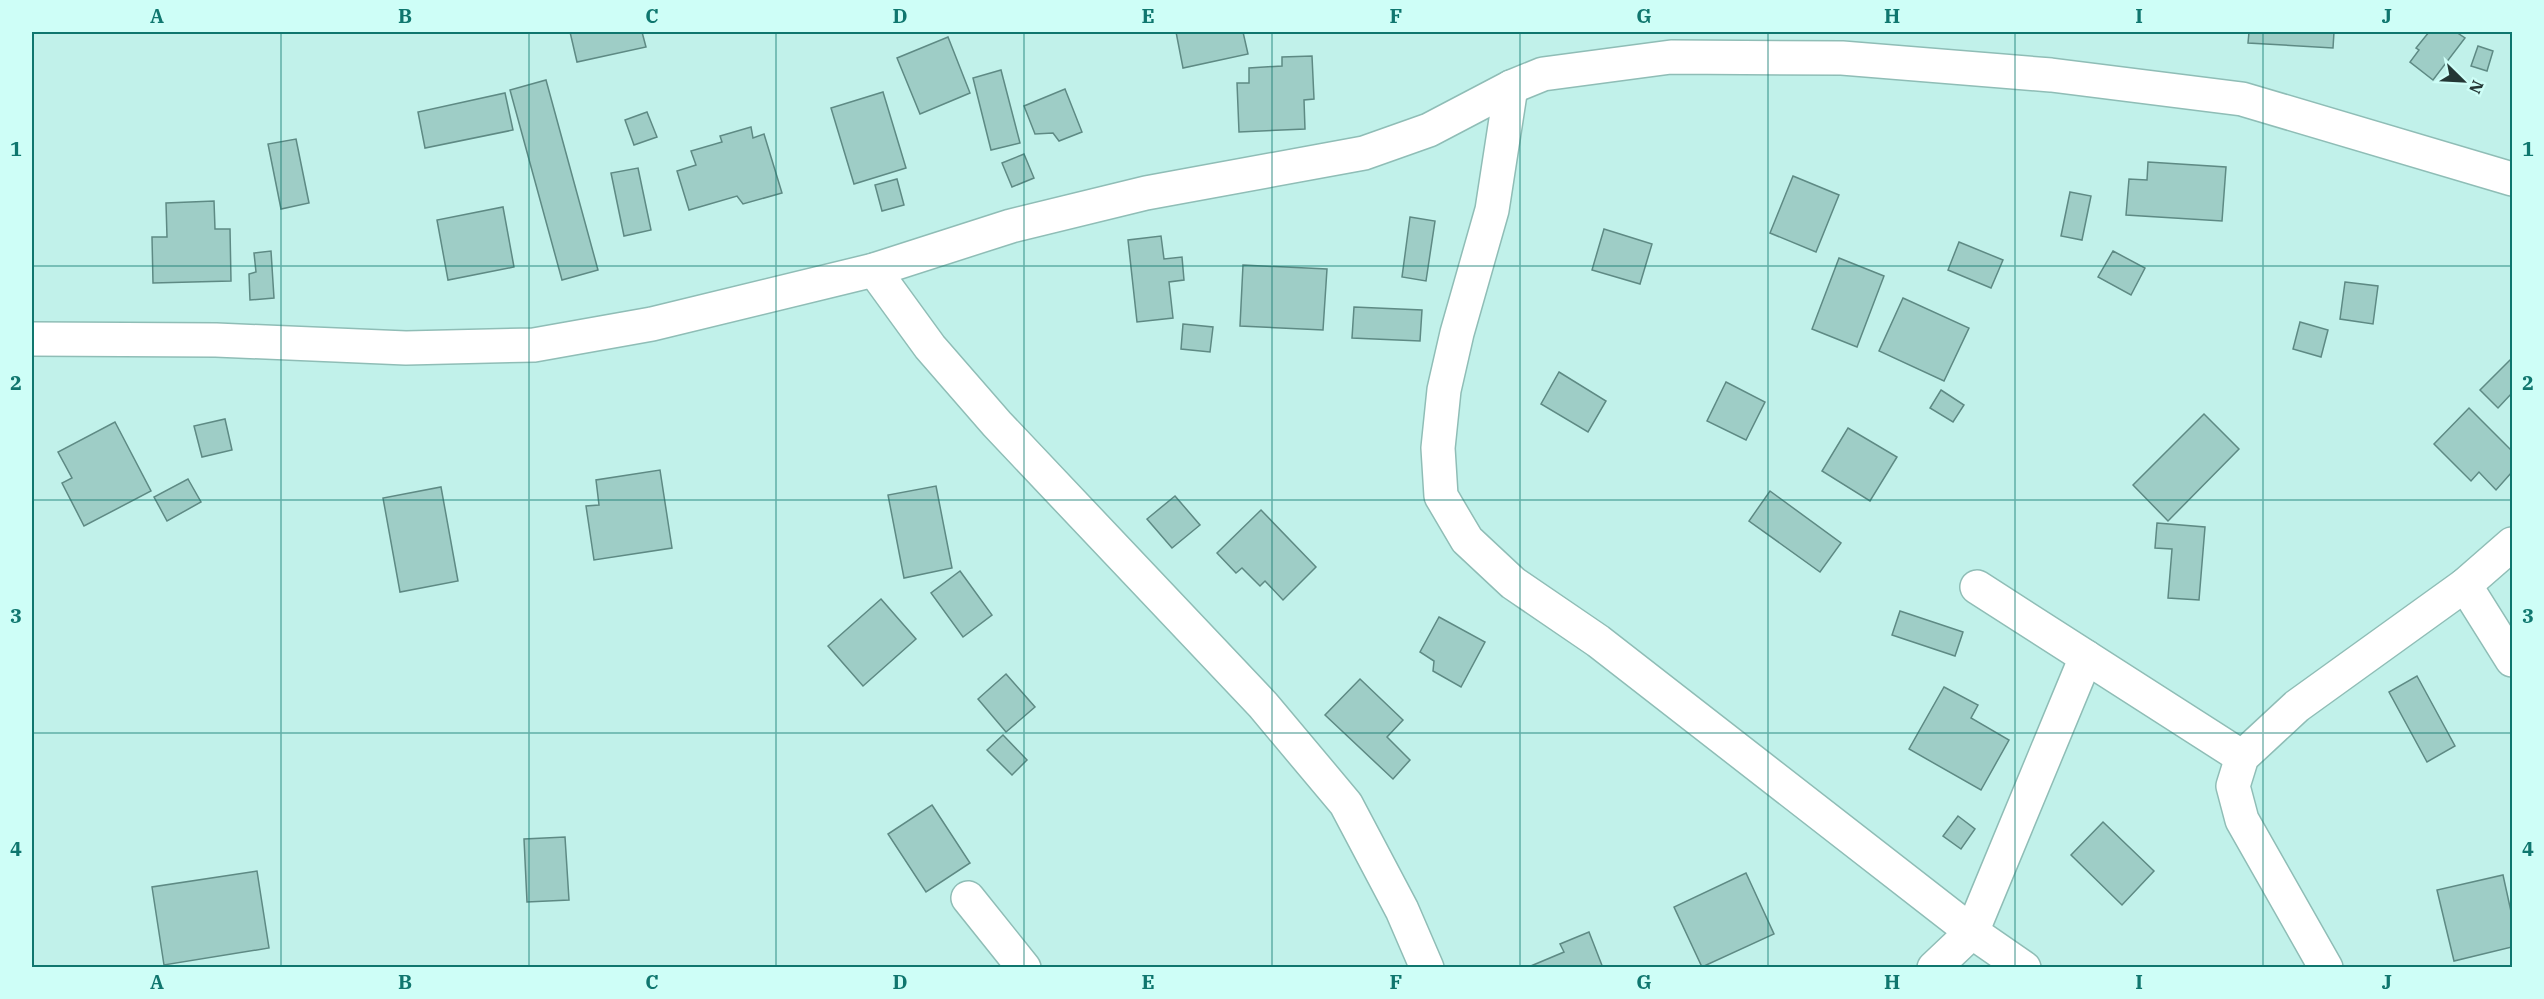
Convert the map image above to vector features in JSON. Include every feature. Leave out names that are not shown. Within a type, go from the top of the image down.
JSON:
[{"type":"street","points":[[32,339],[216,340],[406,348],[534,345],[651,324],[874,270],[1011,226],[1146,193],[1364,153],[1429,130],[1511,87],[1543,74],[1671,57],[1842,58],[2051,75],[2242,99],[2512,179]]},
{"type":"street","points":[[1511,87],[1492,210],[1444,390],[1437,448],[1442,496],[1467,540],[1513,583],[1598,641],[1972,932],[2024,968]]},
{"type":"street","points":[[874,270],[930,347],[997,424],[1263,705],[1346,804],[1402,910],[1427,968]]},
{"type":"street","points":[[2326,968],[2242,820],[2233,786],[2242,757],[2297,706],[2465,585],[2512,544]]},
{"type":"street","points":[[2465,585],[2512,660]]},
{"type":"street","points":[[1977,586],[2242,757]]},
{"type":"street","points":[[1934,968],[1972,932],[2086,657]]},
{"type":"street","points":[[968,898],[1024,968]]},
{"type":"building","points":[[570,32],[642,32],[646,47],[577,62]]},
{"type":"building","points":[[1176,32],[1243,32],[1248,54],[1183,68]]},
{"type":"building","points":[[2249,32],[2334,32],[2333,48],[2248,43]]},
{"type":"building","points":[[2429,32],[2456,32],[2465,38],[2433,80],[2410,62],[2419,50],[2416,48]]},
{"type":"building","points":[[948,37],[970,93],[920,114],[897,58]]},
{"type":"building","points":[[2478,46],[2493,51],[2487,71],[2471,66]]},
{"type":"building","points":[[1312,56],[1314,99],[1304,100],[1305,129],[1239,132],[1237,83],[1249,83],[1249,68],[1282,66],[1282,57]]},
{"type":"building","points":[[1001,70],[1020,143],[991,150],[973,78]]},
{"type":"building","points":[[546,80],[598,270],[562,280],[510,90]]},
{"type":"building","points":[[1065,89],[1082,132],[1059,141],[1053,133],[1035,134],[1024,106]]},
{"type":"building","points":[[883,92],[906,168],[854,184],[831,108]]},
{"type":"building","points":[[505,93],[513,130],[425,148],[418,112]]},
{"type":"building","points":[[647,112],[657,137],[634,145],[625,120]]},
{"type":"building","points":[[751,127],[753,138],[764,134],[782,193],[743,204],[737,196],[689,210],[677,171],[696,165],[691,151],[722,142],[720,136]]},
{"type":"building","points":[[296,139],[309,203],[281,209],[268,144]]},
{"type":"building","points":[[1024,154],[1034,178],[1012,187],[1002,163]]},
{"type":"building","points":[[2148,162],[2226,167],[2222,221],[2126,215],[2129,179],[2147,180]]},
{"type":"building","points":[[638,168],[651,230],[624,236],[611,173]]},
{"type":"building","points":[[1793,176],[1839,195],[1816,252],[1770,233]]},
{"type":"building","points":[[897,179],[904,205],[882,211],[875,185]]},
{"type":"building","points":[[2070,192],[2091,196],[2082,240],[2061,236]]},
{"type":"building","points":[[214,201],[215,229],[230,229],[231,281],[153,283],[152,237],[167,237],[166,203]]},
{"type":"building","points":[[503,207],[514,267],[448,280],[437,220]]},
{"type":"building","points":[[1410,217],[1435,221],[1426,281],[1402,277]]},
{"type":"building","points":[[1604,229],[1652,244],[1640,284],[1592,270]]},
{"type":"building","points":[[1161,236],[1164,259],[1182,257],[1184,280],[1169,282],[1173,318],[1137,322],[1128,240]]},
{"type":"building","points":[[1959,242],[2003,260],[1991,288],[1948,270]]},
{"type":"building","points":[[271,251],[274,298],[250,300],[249,274],[256,272],[254,253]]},
{"type":"building","points":[[2113,251],[2145,268],[2131,295],[2098,277]]},
{"type":"building","points":[[1839,258],[1884,276],[1857,347],[1812,329]]},
{"type":"building","points":[[1243,265],[1327,269],[1323,330],[1240,326]]},
{"type":"building","points":[[2345,282],[2378,286],[2373,324],[2340,319]]},
{"type":"building","points":[[1903,298],[1969,328],[1944,381],[1879,351]]},
{"type":"building","points":[[1354,307],[1422,310],[1420,341],[1352,338]]},
{"type":"building","points":[[2300,322],[2328,330],[2321,357],[2293,349]]},
{"type":"building","points":[[1183,324],[1213,327],[1210,352],[1181,349]]},
{"type":"building","points":[[2512,358],[2512,393],[2498,408],[2480,390]]},
{"type":"building","points":[[1559,372],[1606,401],[1588,432],[1541,404]]},
{"type":"building","points":[[1726,382],[1765,402],[1746,440],[1707,421]]},
{"type":"building","points":[[1941,390],[1964,405],[1953,422],[1930,408]]},
{"type":"building","points":[[2469,408],[2512,451],[2512,472],[2496,490],[2479,472],[2471,481],[2434,444]]},
{"type":"building","points":[[2204,414],[2239,449],[2168,521],[2133,485]]},
{"type":"building","points":[[225,419],[232,450],[202,457],[194,426]]},
{"type":"building","points":[[115,422],[151,491],[84,526],[62,483],[72,478],[58,452]]},
{"type":"building","points":[[1848,428],[1897,457],[1870,501],[1822,471]]},
{"type":"building","points":[[660,470],[672,548],[594,560],[586,506],[599,505],[596,480]]},
{"type":"building","points":[[188,479],[201,502],[167,521],[154,497]]},
{"type":"building","points":[[936,486],[952,568],[904,578],[888,495]]},
{"type":"building","points":[[441,487],[458,581],[400,592],[383,498]]},
{"type":"building","points":[[1770,491],[1841,543],[1820,572],[1749,521]]},
{"type":"building","points":[[1175,496],[1200,525],[1172,548],[1147,519]]},
{"type":"building","points":[[1261,510],[1316,567],[1283,600],[1265,581],[1260,586],[1242,568],[1236,573],[1217,553]]},
{"type":"building","points":[[2157,523],[2205,527],[2199,600],[2168,598],[2172,549],[2155,548]]},
{"type":"building","points":[[960,571],[992,615],[963,637],[931,593]]},
{"type":"building","points":[[881,599],[916,639],[863,686],[828,646]]},
{"type":"building","points":[[1900,611],[1963,632],[1955,656],[1892,635]]},
{"type":"building","points":[[1439,617],[1485,642],[1461,687],[1433,671],[1434,661],[1420,652]]},
{"type":"building","points":[[1006,674],[1035,707],[1006,732],[978,699]]},
{"type":"building","points":[[2417,676],[2455,746],[2427,762],[2389,692]]},
{"type":"building","points":[[1360,679],[1403,720],[1387,737],[1410,760],[1393,779],[1325,715]]},
{"type":"building","points":[[1944,687],[1978,705],[1971,718],[2009,740],[1981,790],[1909,749]]},
{"type":"building","points":[[1003,735],[1027,760],[1012,775],[987,750]]},
{"type":"building","points":[[932,805],[970,863],[926,892],[888,834]]},
{"type":"building","points":[[1958,816],[1975,829],[1961,849],[1943,836]]},
{"type":"building","points":[[2103,822],[2154,871],[2122,905],[2071,855]]},
{"type":"building","points":[[565,837],[569,900],[527,902],[524,839]]},
{"type":"building","points":[[257,871],[269,948],[164,965],[152,887]]},
{"type":"building","points":[[1746,873],[1774,934],[1702,967],[1674,907]]},
{"type":"building","points":[[2503,875],[2512,916],[2512,947],[2454,961],[2437,890]]},
{"type":"building","points":[[1589,932],[1603,968],[1526,968],[1564,952],[1560,944]]}]
